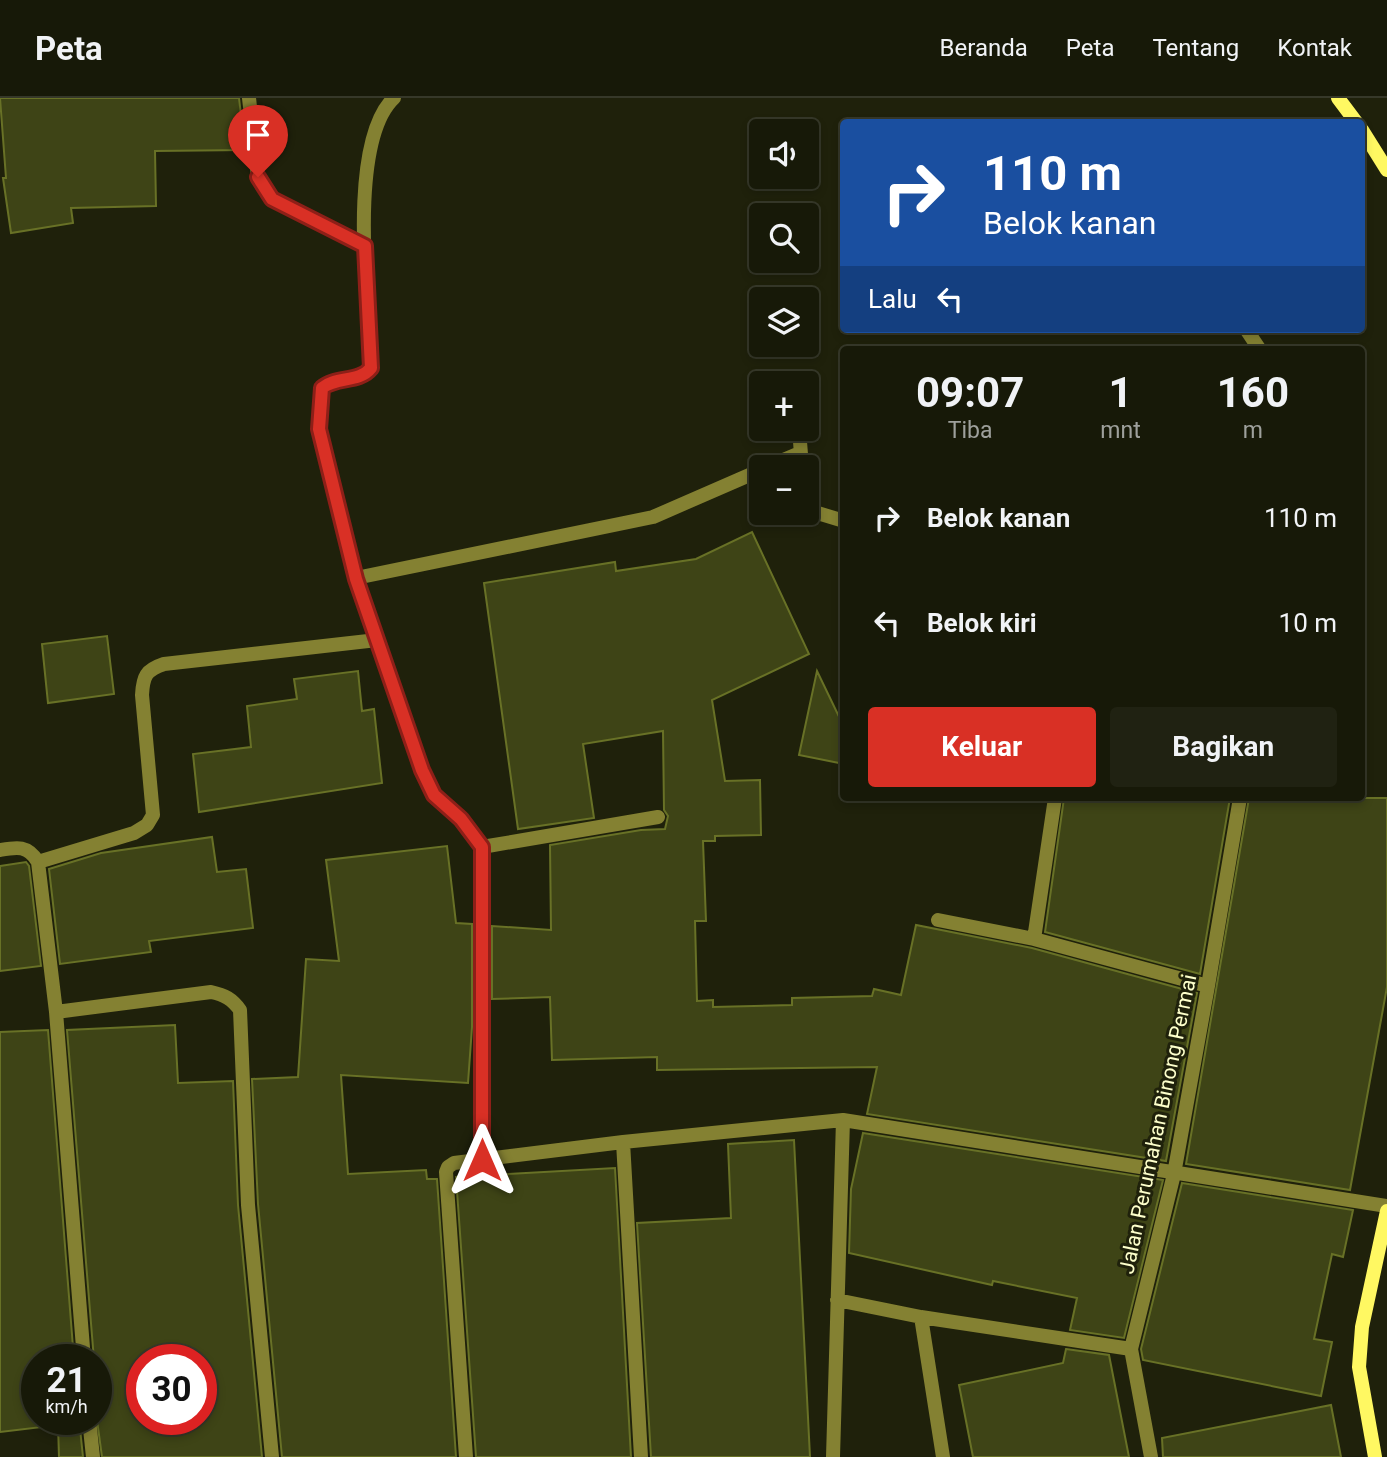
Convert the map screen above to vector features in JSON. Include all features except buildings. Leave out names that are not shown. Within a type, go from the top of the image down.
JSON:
[{"type":"street","points":[[249,98],[258,177],[272,199],[365,246]]},
{"type":"street","points":[[394,98],[384,107],[368,154],[363,193],[371,368],[365,375],[325,385],[322,388],[318,420],[356,579],[422,770],[434,795],[461,819],[482,847],[482,1160]]},
{"type":"street","points":[[1338,98],[1354,119]]},
{"type":"street","points":[[1365,139],[1387,170]]},
{"type":"street","points":[[356,579],[653,517],[749,475]]},
{"type":"street","points":[[819,514],[840,520]]},
{"type":"street","points":[[38,862],[134,833],[147,825],[153,816],[142,695],[143,677],[150,668],[164,664],[377,640]]},
{"type":"street","points":[[1034,939],[1055,801]]},
{"type":"street","name":"Jalan Perumahan Binong Permai","points":[[1151,1457],[1131,1349],[1174,1174],[1239,801]]},
{"type":"street","points":[[482,847],[659,817]]},
{"type":"street","points":[[0,850],[21,847],[32,853],[38,862],[56,1012],[84,1344]]},
{"type":"street","points":[[938,920],[1034,939],[1208,986]]},
{"type":"street","points":[[56,1012],[211,992],[224,995],[240,1010],[248,1205],[272,1457]]},
{"type":"street","points":[[466,1457],[446,1172],[448,1167],[454,1164],[623,1142],[843,1120],[1387,1209],[1363,1317],[1359,1367],[1375,1457]]},
{"type":"street","points":[[833,1457],[843,1120]]},
{"type":"street","points":[[623,1142],[641,1457]]},
{"type":"street","points":[[836,1300],[921,1317],[1131,1349]]},
{"type":"street","points":[[921,1317],[943,1457]]},
{"type":"street","points":[[91,1435],[93,1457]]},
{"type":"route","points":[[258,177],[272,199],[365,246],[371,368],[365,375],[330,383],[322,388],[319,429],[356,579],[422,770],[434,795],[461,819],[482,847],[482,1160]]}]
